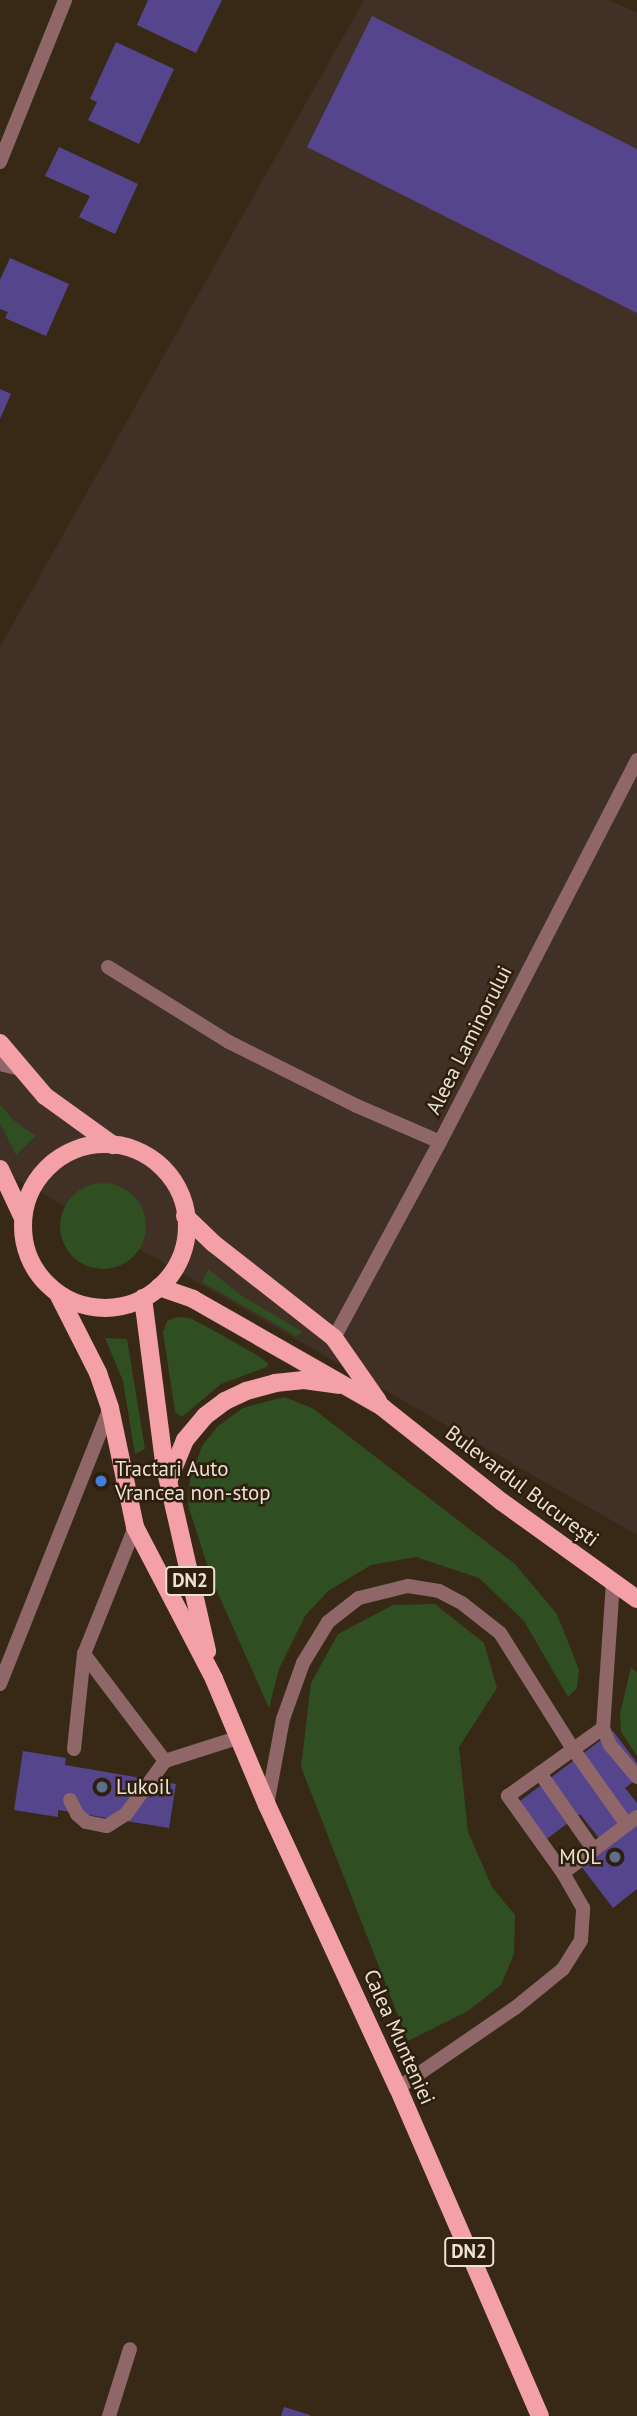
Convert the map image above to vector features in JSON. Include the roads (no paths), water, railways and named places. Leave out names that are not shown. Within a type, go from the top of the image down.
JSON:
[{"type":"main road","points":[[0,1043],[20,1069],[70,1117],[113,1145],[137,1151],[154,1161],[179,1191],[185,1216],[183,1250],[175,1268],[159,1287],[143,1298],[111,1308],[91,1307],[58,1294],[41,1278],[24,1242],[23,1218],[34,1185],[53,1163],[79,1149],[113,1145]]},
{"type":"main road","points":[[0,1169],[23,1218]]},
{"type":"main road","name":"Bulevardul București","points":[[185,1216],[213,1243],[334,1338],[382,1407]]},
{"type":"main road","name":"Bulevardul București","points":[[159,1287],[193,1299],[382,1407],[502,1502],[637,1599]]},
{"type":"main road","name":"Calea Munteniei","points":[[58,1294],[98,1373],[110,1408],[135,1527],[214,1678],[267,1805],[398,2088],[540,2416]]},
{"type":"main road","name":"Calea Munteniei","points":[[143,1298],[168,1483],[214,1678]]},
{"type":"main road","points":[[168,1483],[185,1440],[205,1416],[225,1401],[246,1391],[275,1383],[304,1380],[348,1387]]},
{"type":"street","points":[[0,162],[65,0]]},
{"type":"street","name":"Aleea Laminorului","points":[[334,1338],[440,1142],[637,760]]},
{"type":"street","points":[[108,967],[229,1042],[358,1106],[440,1142]]},
{"type":"street","points":[[0,1064],[20,1069]]},
{"type":"street","points":[[0,1684],[110,1408]]},
{"type":"street","points":[[74,1749],[84,1654],[135,1527]]},
{"type":"street","points":[[613,1582],[603,1728],[610,1745],[637,1777]]},
{"type":"street","points":[[267,1805],[283,1719],[303,1664],[328,1622],[359,1598],[408,1586],[439,1591],[463,1604],[500,1633],[573,1749],[632,1821],[563,1873]]},
{"type":"street","points":[[84,1654],[165,1761]]},
{"type":"street","points":[[398,2088],[515,2008],[563,1969],[580,1940],[583,1908],[563,1873],[508,1796],[603,1728]]},
{"type":"street","points":[[70,1800],[77,1814],[86,1822],[107,1826],[126,1814],[165,1761],[240,1737]]},
{"type":"street","points":[[540,1773],[594,1850]]},
{"type":"street","points":[[109,2416],[130,2349]]},
{"type":"place","name":"Tractari Auto Vrancea non-stop","points":[[101,1481]]},
{"type":"place","name":"Lukoil","points":[[102,1787]]},
{"type":"place","name":"MOL","points":[[615,1857]]}]
